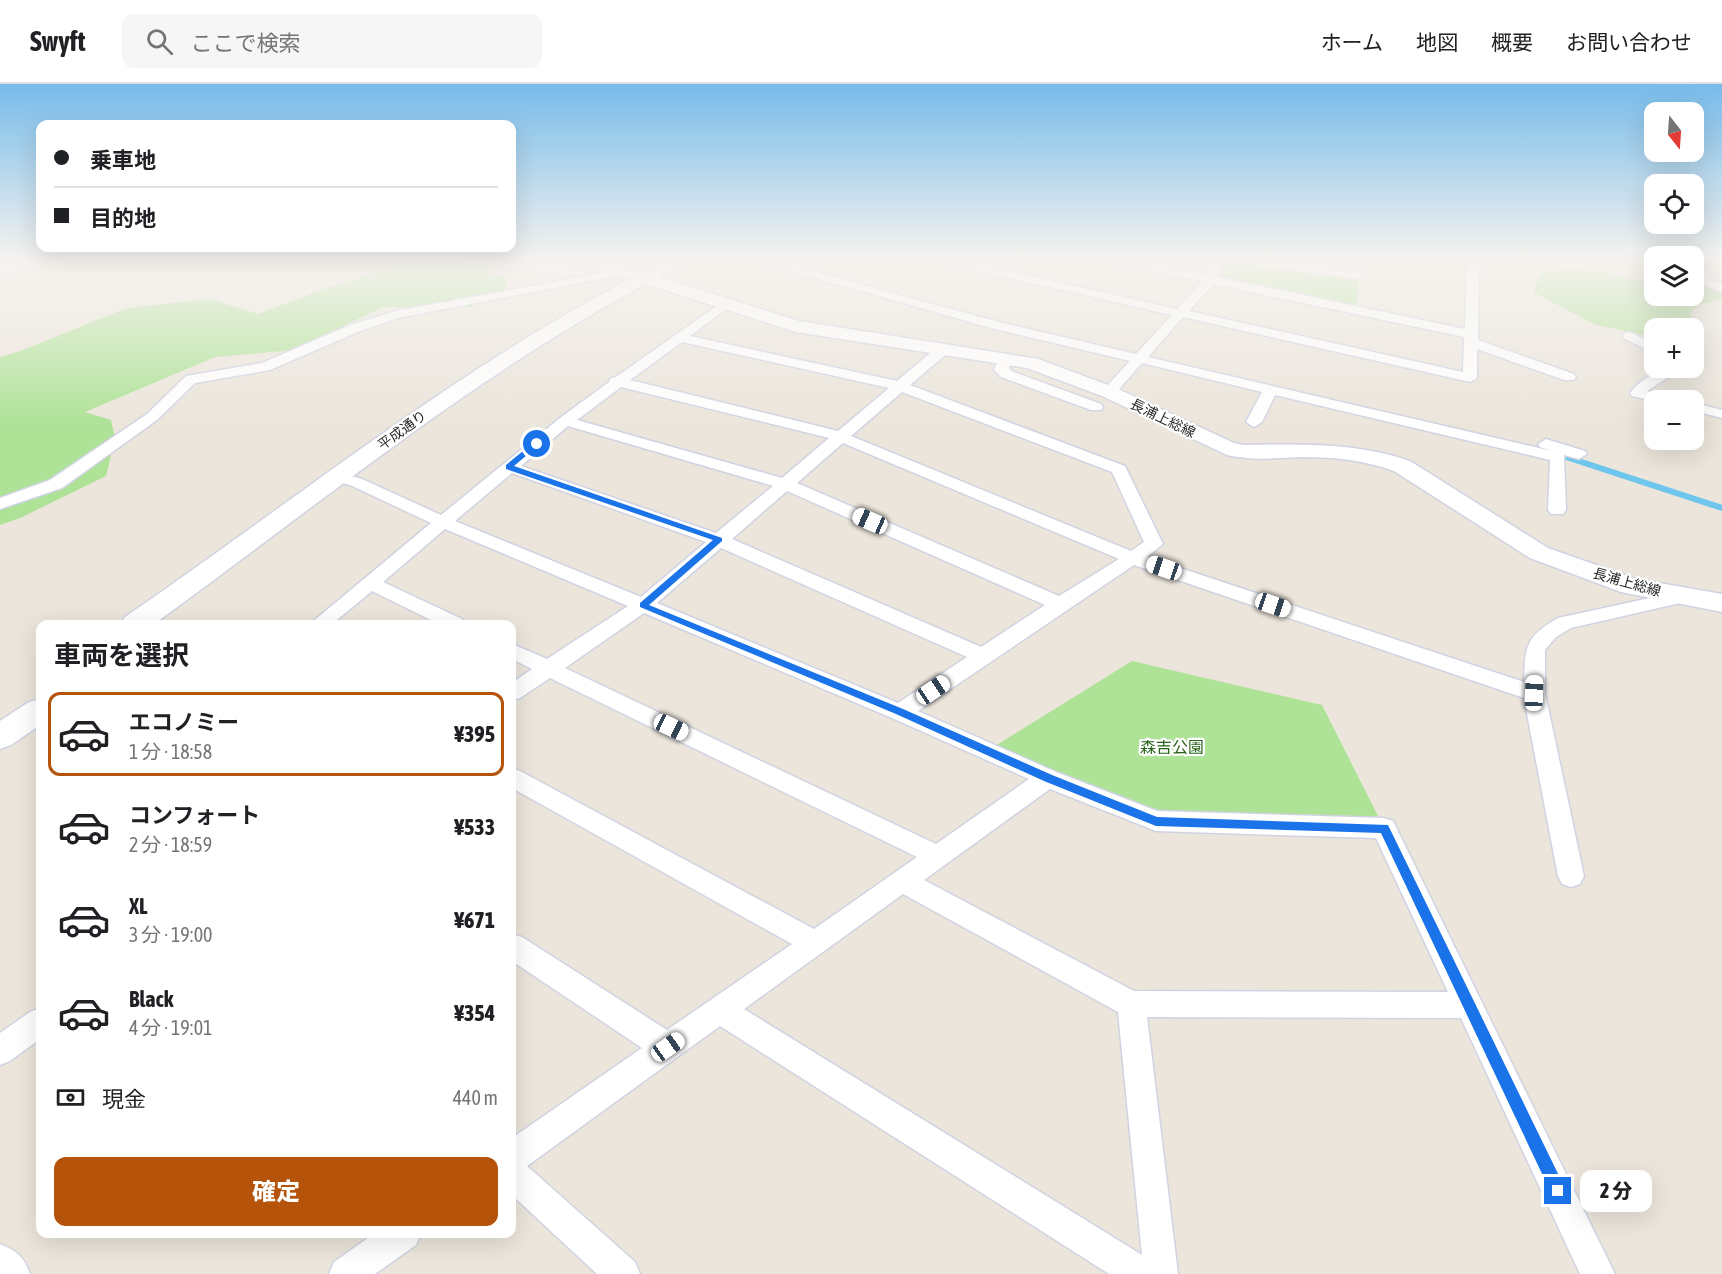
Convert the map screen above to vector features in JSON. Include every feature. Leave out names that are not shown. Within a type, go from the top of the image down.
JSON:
[{"type":"main road","name":"平成通り","points":[[141,620],[512,367],[595,316]]},
{"type":"main road","name":"長浦上総線","points":[[764,316],[806,328],[1031,363],[1087,383],[1102,399],[1227,448],[1244,452],[1355,452],[1379,456],[1402,466],[1539,553],[1631,586],[1722,603]]},
{"type":"main road","name":"平成通り","points":[[168,620],[347,479]]},
{"type":"main road","points":[[0,714],[36,691]]},
{"type":"main road","points":[[0,737],[36,713]]},
{"type":"main road","points":[[0,1269],[5,1274]]},
{"type":"street","points":[[0,504],[56,484],[152,417],[177,390],[191,379],[265,367],[355,328],[394,316]]},
{"type":"street","points":[[325,620],[565,421],[616,381],[709,316]]},
{"type":"street","points":[[958,316],[1558,457],[1557,510]]},
{"type":"street","points":[[1007,316],[1150,348],[1579,454]]},
{"type":"street","points":[[1010,359],[1001,369],[1006,374],[1063,395],[1102,399],[1179,316]]},
{"type":"street","points":[[1192,316],[1470,378],[1472,316]]},
{"type":"street","points":[[1414,316],[1569,377]]},
{"type":"street","points":[[1630,336],[1644,344]]},
{"type":"street","points":[[679,337],[903,387],[1119,469],[1154,544],[1060,604],[900,712]]},
{"type":"street","points":[[516,690],[643,605],[903,387],[945,348]]},
{"type":"street","points":[[1644,395],[1637,393],[1656,378]]},
{"type":"street","points":[[616,381],[793,423],[841,437],[1133,558],[1534,693]]},
{"type":"street","points":[[1063,395],[1087,383]]},
{"type":"street","points":[[1254,422],[1270,390]]},
{"type":"street","points":[[1704,410],[1722,414]]},
{"type":"street","points":[[565,421],[786,484],[1060,604]]},
{"type":"street","points":[[509,467],[719,540],[983,656]]},
{"type":"street","points":[[347,479],[443,522],[900,712],[1048,778],[1156,821],[1384,828],[1598,1274]]},
{"type":"street","points":[[370,583],[447,620]]},
{"type":"street","points":[[1571,876],[1534,693],[1535,650],[1539,641],[1549,632],[1565,624],[1682,597]]},
{"type":"street","points":[[516,653],[938,856]]},
{"type":"street","points":[[516,1154],[1048,778]]},
{"type":"street","points":[[516,779],[815,943]]},
{"type":"street","points":[[902,881],[1131,1004],[1468,1005]]},
{"type":"street","points":[[516,949],[668,1047]]},
{"type":"street","points":[[1131,1004],[1161,1274]]},
{"type":"street","points":[[720,1010],[1141,1274]]},
{"type":"street","points":[[0,1051],[36,1025]]},
{"type":"street","points":[[516,1178],[617,1272]]},
{"type":"street","points":[[346,1274],[397,1238]]},
{"type":"green space","points":[[108,316],[365,316],[293,350],[215,357],[85,412],[111,420],[115,438],[106,476],[20,518],[0,525],[0,357]]},
{"type":"green space","points":[[1578,316],[1691,316],[1693,318],[1644,318],[1644,335],[1596,325]]},
{"type":"green space","name":"森吉公園","points":[[1132,661],[1322,705],[1384,828],[1156,821],[987,751]]},
{"type":"waterway","points":[[1554,453],[1722,508]]},
{"type":"route","points":[[537,444],[509,467],[719,540],[643,605],[900,712],[1048,778],[1156,821],[1384,828],[1558,1191]]}]
